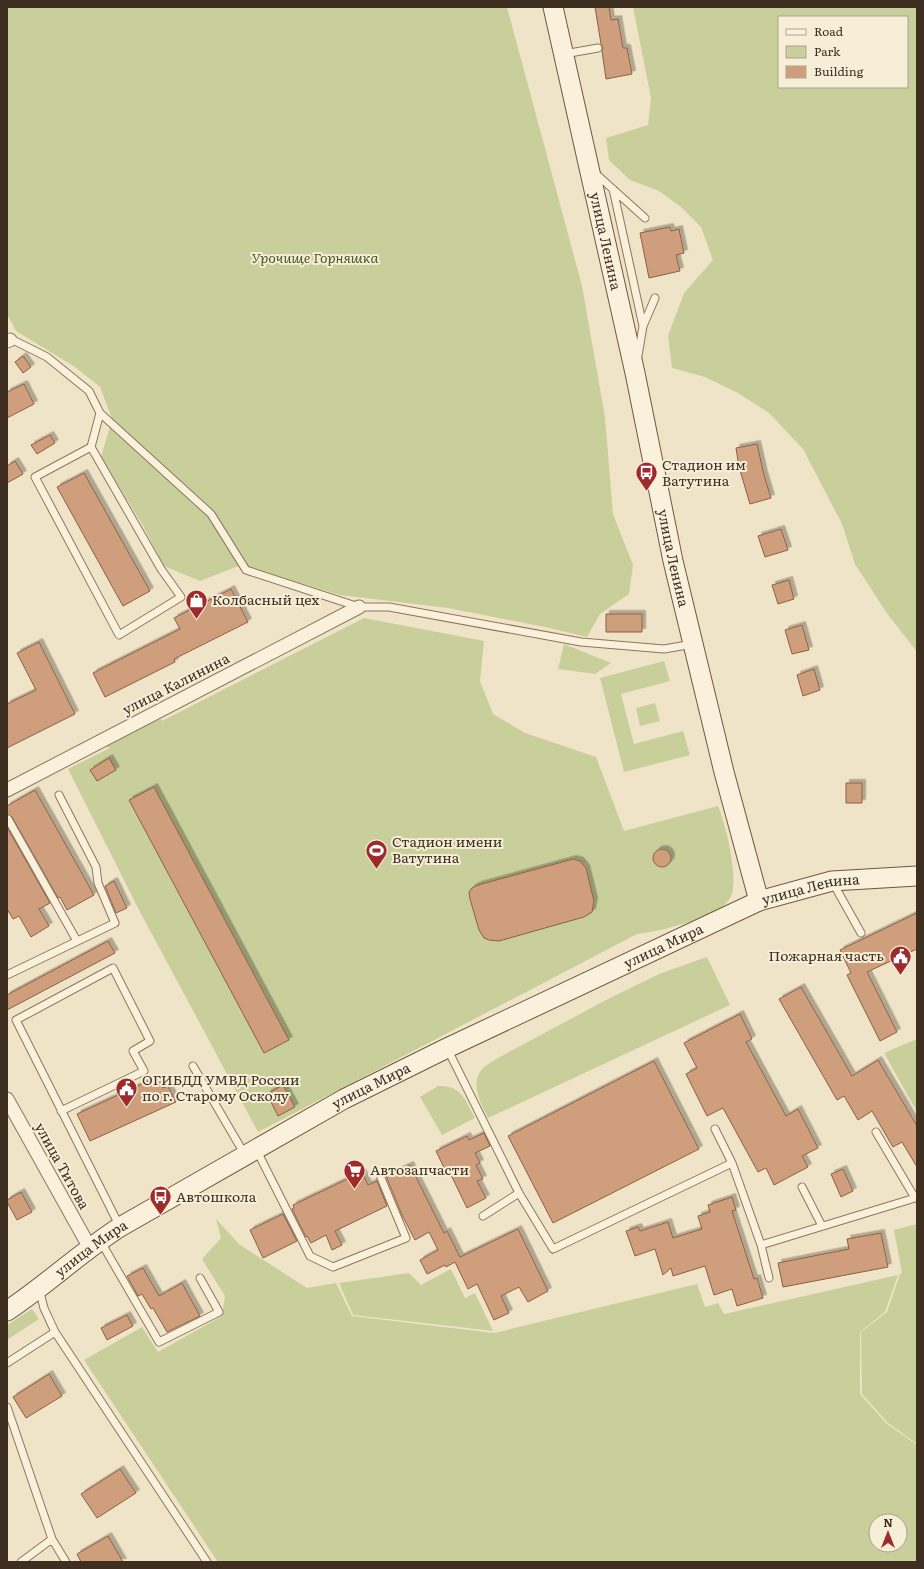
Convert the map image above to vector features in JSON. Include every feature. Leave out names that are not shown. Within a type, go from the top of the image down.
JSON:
[{"type":"main road","name":"улица Ленина","points":[[553,7],[635,373],[673,561],[724,772],[758,901],[832,881],[917,876]]},
{"type":"main road","name":"улица Мира","points":[[7,1311],[95,1244],[120,1227],[344,1099],[447,1048],[758,901]]},
{"type":"street","name":"улица Калинина","points":[[7,790],[359,607]]},
{"type":"street","name":"улица Титова","points":[[7,1099],[95,1244]]},
{"type":"lane","points":[[564,54],[598,48]]},
{"type":"lane","points":[[589,167],[645,218]]},
{"type":"lane","points":[[613,189],[642,326]]},
{"type":"lane","points":[[635,373],[642,326],[655,298]]},
{"type":"lane","points":[[8,339],[47,357],[90,391],[100,412],[211,514],[246,570],[359,607],[389,607],[581,642],[664,649],[693,644]]},
{"type":"lane","points":[[91,448],[35,477],[119,635],[181,597],[161,569],[91,448],[100,412]]},
{"type":"lane","points":[[7,975],[115,923],[98,883],[96,867],[59,795]]},
{"type":"lane","points":[[8,819],[77,941]]},
{"type":"lane","points":[[832,881],[861,933]]},
{"type":"lane","points":[[61,1111],[144,1071],[133,1051],[150,1041],[113,968],[16,1020],[61,1111],[120,1227]]},
{"type":"lane","points":[[447,1048],[519,1193],[553,1249],[732,1163]]},
{"type":"lane","points":[[193,1066],[251,1152],[310,1256],[333,1267],[406,1238],[381,1178]]},
{"type":"lane","points":[[715,1130],[732,1163],[761,1245],[770,1278]]},
{"type":"lane","points":[[761,1245],[915,1198],[876,1132]]},
{"type":"lane","points":[[802,1187],[822,1226]]},
{"type":"lane","points":[[483,1216],[519,1193]]},
{"type":"lane","points":[[95,1244],[159,1342],[219,1312],[200,1278]]},
{"type":"lane","points":[[39,1288],[44,1308],[55,1332],[207,1562]]},
{"type":"lane","points":[[7,1363],[55,1332]]},
{"type":"lane","points":[[7,1407],[52,1540],[66,1562]]},
{"type":"lane","points":[[21,1562],[52,1540]]},
{"type":"green space","name":"Урочище Горняшка","points":[[7,7],[507,7],[582,286],[605,417],[613,514],[633,565],[629,594],[600,614],[587,637],[545,627],[448,608],[340,595],[241,565],[200,581],[164,566],[142,524],[101,457],[112,419],[100,387],[75,367],[16,331],[7,314]]},
{"type":"green space","points":[[633,7],[917,7],[917,652],[886,612],[855,564],[842,524],[803,449],[769,413],[738,393],[705,377],[672,368],[668,336],[684,293],[713,260],[701,227],[681,207],[659,191],[630,180],[609,160],[606,138],[648,125],[651,98]]},
{"type":"green space","name":"Стадион имени Ватутина","points":[[364,618],[484,641],[480,681],[493,714],[525,733],[596,757],[624,831],[718,806],[725,826],[733,865],[733,888],[731,896],[727,902],[720,910],[710,917],[637,934],[258,1132],[138,908],[68,769],[110,748],[105,746],[129,729],[161,719],[162,721]]},
{"type":"green space","points":[[564,644],[611,663],[595,674],[558,669]]},
{"type":"green space","points":[[664,661],[670,681],[621,694],[634,744],[683,731],[690,755],[624,772],[600,678]]},
{"type":"green space","points":[[655,703],[660,721],[640,726],[636,708]]},
{"type":"green space","points":[[707,957],[730,1005],[488,1118],[480,1100],[477,1087],[477,1080],[483,1068],[496,1059],[606,1000],[659,974]]},
{"type":"green space","points":[[917,1039],[917,1112],[884,1053]]},
{"type":"green space","points":[[438,1086],[446,1086],[458,1091],[462,1095],[475,1118],[442,1135],[420,1097]]},
{"type":"green space","points":[[216,1219],[240,1245],[307,1288],[336,1283],[352,1316],[494,1333],[697,1284],[705,1307],[718,1303],[724,1314],[898,1275],[885,1312],[860,1332],[860,1394],[887,1424],[917,1445],[917,1562],[218,1562],[84,1360],[142,1327],[158,1352],[222,1316],[225,1296],[202,1259],[221,1238]]},
{"type":"green space","points":[[917,1224],[917,1444],[888,1423],[862,1394],[861,1332],[887,1312],[900,1274],[902,1273],[894,1230]]},
{"type":"green space","points":[[451,1269],[465,1298],[475,1293],[493,1331],[353,1315],[339,1283],[409,1273],[421,1285]]},
{"type":"green space","points":[[32,1309],[39,1319],[7,1340],[7,1325]]},
{"type":"building","points":[[595,7],[609,7],[611,20],[618,19],[623,48],[627,48],[632,74],[606,79],[602,51],[603,48]]},
{"type":"building","points":[[670,227],[671,231],[679,229],[684,253],[676,255],[680,271],[649,278],[640,233]]},
{"type":"building","points":[[23,356],[31,367],[23,373],[15,362]]},
{"type":"building","points":[[24,384],[34,404],[7,418],[7,392]]},
{"type":"building","points":[[50,435],[55,443],[37,454],[31,445]]},
{"type":"building","points":[[757,444],[771,498],[750,504],[739,467],[736,448]]},
{"type":"building","points":[[15,461],[23,474],[7,483],[7,466]]},
{"type":"building","points":[[84,473],[150,591],[123,606],[57,487]]},
{"type":"building","points":[[781,529],[788,550],[765,557],[758,536]]},
{"type":"building","points":[[789,580],[794,599],[778,604],[772,585]]},
{"type":"building","points":[[231,589],[248,622],[174,659],[175,662],[105,697],[93,673],[180,629],[174,618]]},
{"type":"building","points":[[606,614],[642,614],[642,632],[606,632]]},
{"type":"building","points":[[802,625],[809,650],[792,654],[785,630]]},
{"type":"building","points":[[39,642],[75,714],[7,748],[7,704],[36,690],[17,653]]},
{"type":"building","points":[[814,669],[820,690],[803,696],[797,675]]},
{"type":"building","points":[[109,758],[116,770],[97,781],[90,770]]},
{"type":"building","points":[[846,783],[862,783],[862,803],[846,803]]},
{"type":"building","points":[[154,787],[289,1040],[264,1053],[129,800]]},
{"type":"building","points":[[35,790],[94,895],[67,910],[60,897],[58,898],[12,817],[7,814],[7,806]]},
{"type":"building","points":[[7,827],[50,903],[39,909],[49,926],[31,937],[19,916],[13,919],[7,909]]},
{"type":"building","points":[[662,849],[668,852],[671,858],[668,864],[662,867],[656,864],[653,858],[656,852]]},
{"type":"building","points":[[573,859],[580,861],[586,868],[594,901],[592,912],[584,917],[499,941],[484,938],[479,930],[470,899],[469,892],[472,888],[478,885]]},
{"type":"building","points":[[114,881],[127,908],[116,913],[105,886]]},
{"type":"building","points":[[917,913],[917,949],[867,972],[897,1032],[880,1041],[847,975],[851,973],[840,950]]},
{"type":"building","points":[[108,941],[115,953],[7,1010],[7,995]]},
{"type":"building","points":[[801,987],[852,1076],[878,1060],[917,1126],[917,1167],[902,1142],[893,1147],[872,1111],[858,1120],[844,1096],[837,1100],[779,999]]},
{"type":"building","points":[[740,1014],[752,1039],[746,1042],[786,1116],[798,1109],[818,1148],[802,1156],[808,1167],[774,1185],[766,1168],[758,1172],[723,1108],[707,1116],[686,1074],[697,1068],[684,1043]]},
{"type":"building","points":[[654,1061],[699,1149],[553,1223],[508,1136]]},
{"type":"building","name":"ОГИБДД УМВД России по г. Старому Осколу","points":[[151,1080],[154,1086],[161,1083],[163,1088],[168,1086],[176,1102],[90,1141],[77,1114]]},
{"type":"building","points":[[283,1085],[295,1107],[278,1116],[267,1094]]},
{"type":"building","points":[[484,1133],[490,1146],[475,1153],[480,1163],[476,1165],[483,1179],[477,1181],[486,1198],[467,1208],[451,1175],[448,1176],[436,1151],[467,1136],[469,1140]]},
{"type":"building","points":[[410,1165],[444,1233],[447,1231],[460,1257],[518,1229],[548,1291],[528,1302],[519,1287],[501,1296],[509,1313],[494,1320],[477,1284],[468,1289],[455,1262],[427,1274],[420,1260],[438,1250],[429,1232],[415,1240],[402,1215],[386,1176]]},
{"type":"building","points":[[843,1169],[853,1191],[841,1197],[831,1174]]},
{"type":"building","points":[[362,1172],[368,1185],[377,1181],[387,1206],[335,1231],[342,1245],[332,1250],[326,1235],[311,1243],[307,1236],[306,1237],[292,1209],[294,1208],[293,1205]]},
{"type":"building","points":[[21,1192],[32,1212],[17,1220],[7,1200]]},
{"type":"building","points":[[732,1197],[736,1210],[732,1211],[754,1279],[757,1278],[763,1298],[737,1306],[732,1289],[714,1295],[705,1266],[673,1276],[671,1268],[663,1275],[655,1249],[635,1256],[626,1231],[638,1227],[640,1231],[668,1222],[673,1238],[702,1229],[698,1216],[710,1212],[708,1205]]},
{"type":"building","points":[[283,1214],[297,1241],[263,1258],[250,1230]]},
{"type":"building","points":[[881,1233],[888,1267],[783,1287],[778,1263],[849,1249],[847,1239]]},
{"type":"building","points":[[143,1268],[159,1296],[182,1283],[200,1316],[167,1332],[153,1308],[151,1309],[142,1294],[138,1296],[127,1276]]},
{"type":"building","points":[[127,1315],[133,1326],[107,1340],[101,1328]]},
{"type":"building","points":[[49,1374],[62,1396],[26,1418],[13,1397]]},
{"type":"building","points":[[120,1469],[136,1493],[97,1518],[81,1494]]},
{"type":"building","points":[[108,1536],[123,1562],[81,1562],[77,1554]]},
{"type":"place","name":"Стадион им Ватутина","points":[[646,492]]},
{"type":"place","name":"Колбасный цех","points":[[196,620]]},
{"type":"place","name":"Стадион имени Ватутина","points":[[377,870]]},
{"type":"place","name":"Пожарная часть","points":[[900,976]]},
{"type":"place","name":"ОГИБДД УМВД России по г. Старому Осколу","points":[[126,1108]]},
{"type":"place","name":"Автозапчасти","points":[[355,1190]]},
{"type":"place","name":"Автошкола","points":[[161,1216]]}]
